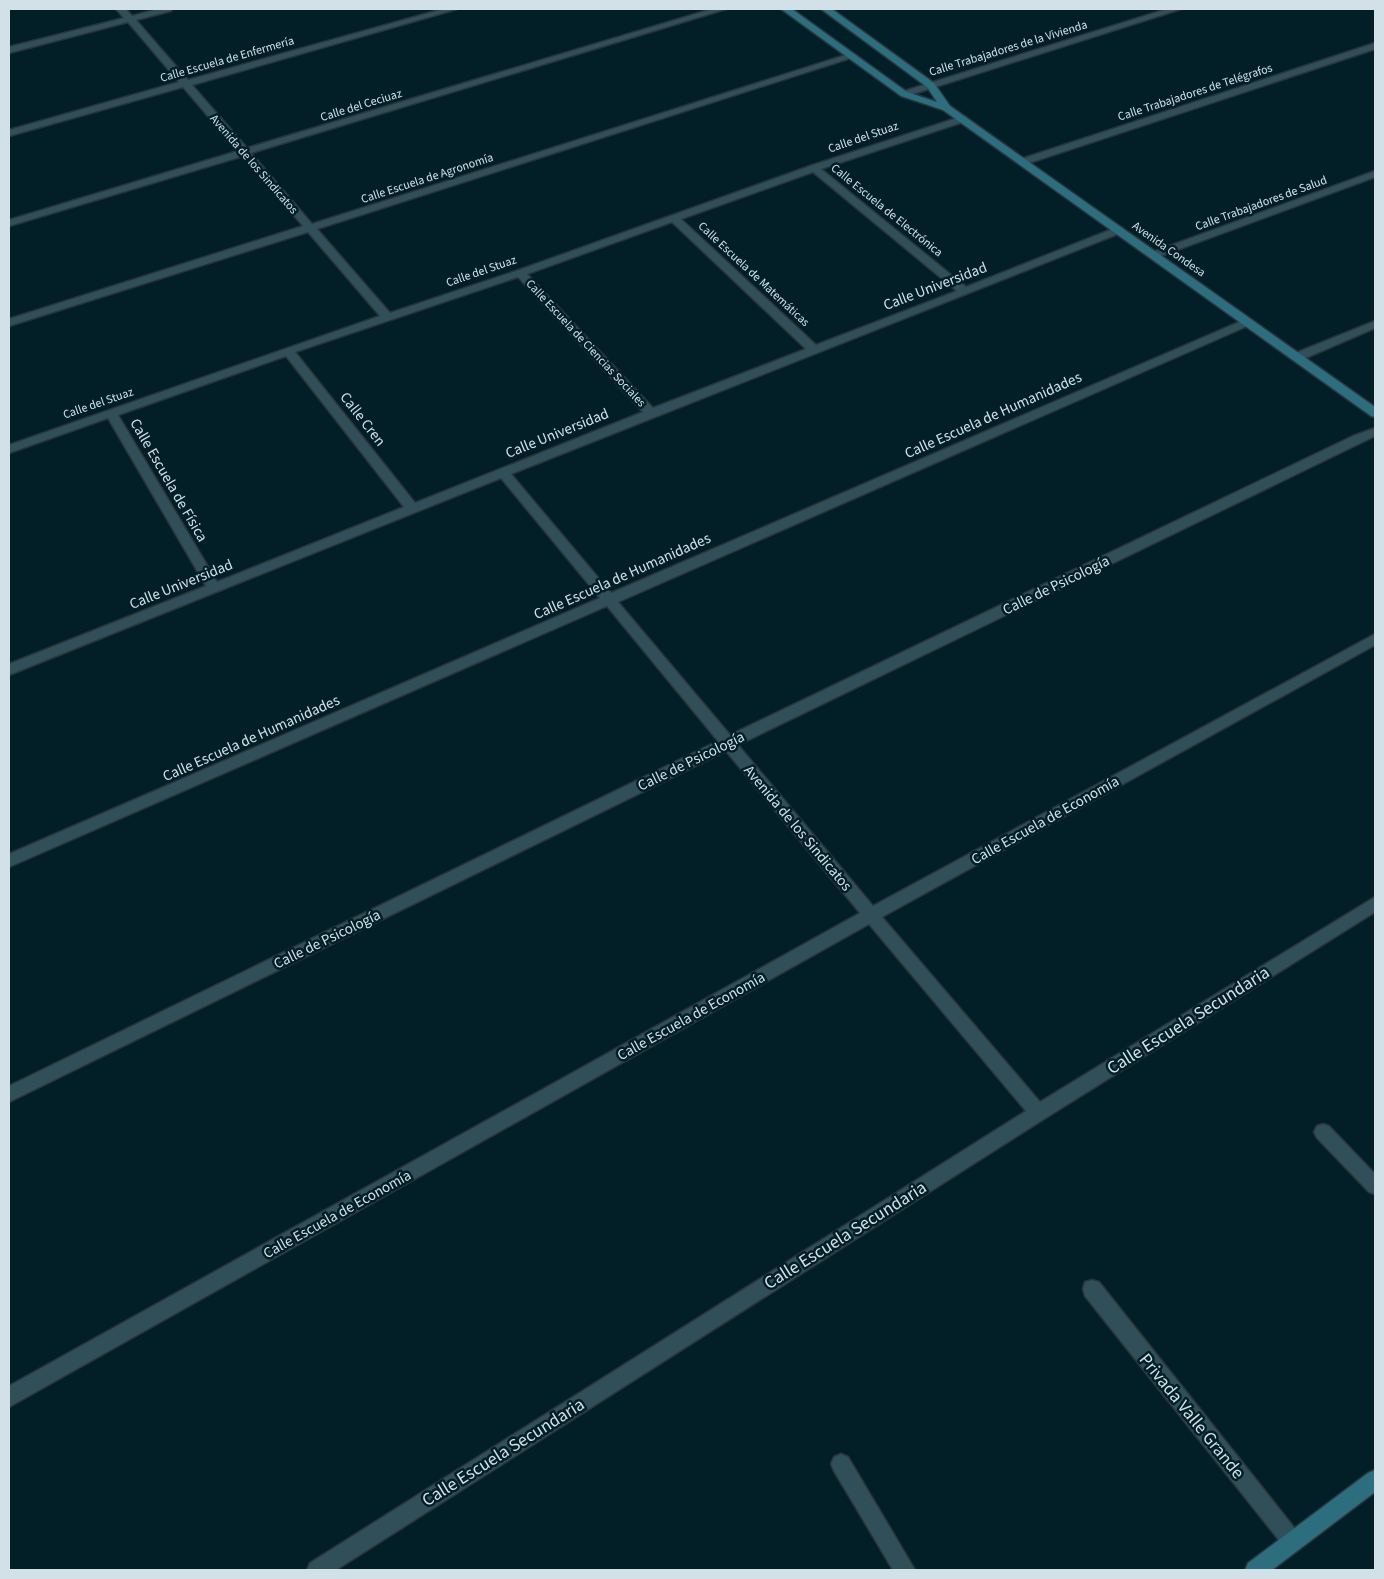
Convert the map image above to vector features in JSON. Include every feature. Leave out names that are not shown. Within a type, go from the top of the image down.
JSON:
[{"type":"street","name":"Avenida de los Sindicatos","points":[[121,9],[388,318]]},
{"type":"street","points":[[9,50],[168,9]]},
{"type":"street","name":"Calle Escuela de Enfermería","points":[[9,133],[452,9]]},
{"type":"street","name":"Calle del Ceciuaz","points":[[9,223],[721,9]]},
{"type":"street","name":"Avenida Condesa","points":[[786,9],[904,94],[946,108],[1375,413]]},
{"type":"street","name":"Avenida Condesa","points":[[826,9],[931,85],[946,108]]},
{"type":"street","name":"Calle Trabajadores de la Vivienda","points":[[904,94],[1176,9]]},
{"type":"street","name":"Calle Trabajadores de Telégrafos","points":[[1022,162],[1375,46]]},
{"type":"street","name":"Calle Escuela de Agronomía","points":[[9,323],[852,56]]},
{"type":"street","name":"Calle del Stuaz","points":[[9,449],[288,351],[520,273],[814,168],[962,119]]},
{"type":"street","name":"Calle Escuela de Electrónica","points":[[814,168],[966,292]]},
{"type":"street","name":"Calle Trabajadores de Salud","points":[[1154,255],[1375,174]]},
{"type":"street","name":"Calle Escuela de Matemáticas","points":[[674,218],[814,350]]},
{"type":"street","name":"Calle Universidad","points":[[9,670],[651,413],[966,292],[1119,230]]},
{"type":"street","name":"Calle Escuela de Ciencias Sociales","points":[[520,273],[651,413]]},
{"type":"street","name":"Calle Escuela de Humanidades","points":[[9,861],[1248,322]]},
{"type":"street","points":[[1297,357],[1375,324]]},
{"type":"street","name":"Calle Cren","points":[[288,351],[412,508]]},
{"type":"street","name":"Calle Escuela de Física","points":[[111,413],[214,588]]},
{"type":"street","name":"Calle de Psicología","points":[[9,1094],[728,743],[1375,432]]},
{"type":"street","name":"Avenida de los Sindicatos","points":[[503,472],[1038,1113]]},
{"type":"street","name":"Calle Escuela de Economía","points":[[9,1397],[871,915],[1375,639]]},
{"type":"street","name":"Calle Escuela Secundaria","points":[[317,1570],[1038,1113],[1375,904]]},
{"type":"street","points":[[1323,1132],[1375,1186]]},
{"type":"street","name":"Privada Valle Grande","points":[[1092,1289],[1293,1542]]},
{"type":"street","points":[[841,1464],[905,1570]]},
{"type":"street","points":[[1255,1570],[1375,1480]]}]
